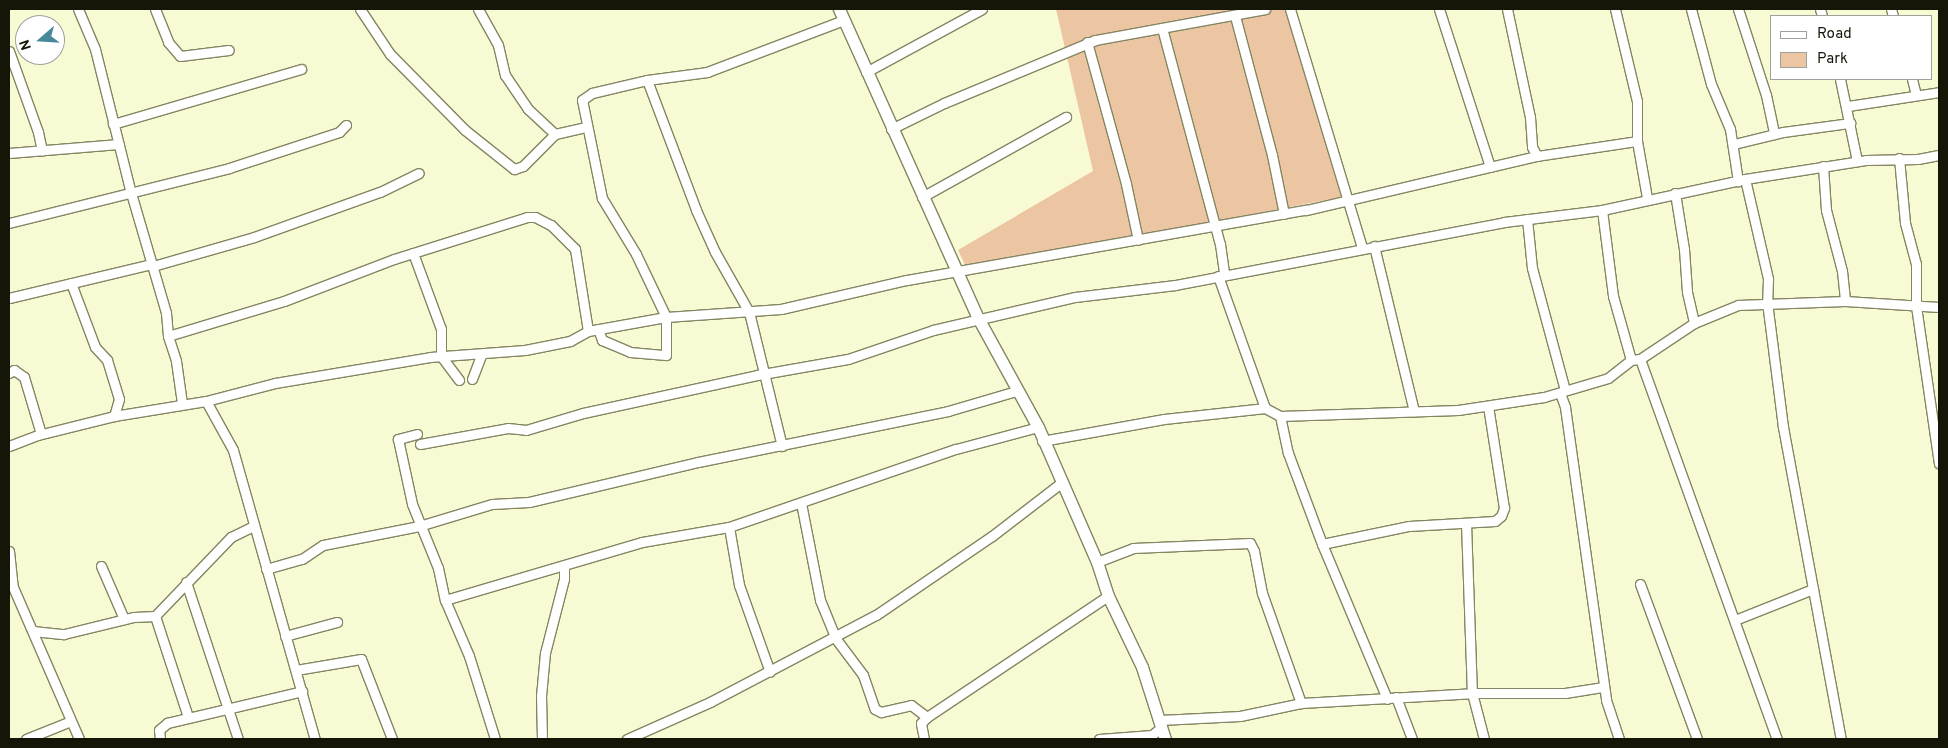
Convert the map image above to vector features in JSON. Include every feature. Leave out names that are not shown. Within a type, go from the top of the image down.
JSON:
[{"type":"street","points":[[78,9],[95,49],[131,193],[166,312],[168,336],[176,362],[182,403]]},
{"type":"street","points":[[156,9],[168,42],[180,56],[229,50]]},
{"type":"street","points":[[360,9],[402,66],[465,130],[514,169],[522,166],[555,134],[585,127]]},
{"type":"street","points":[[478,9],[498,45],[505,75],[528,109],[555,134]]},
{"type":"street","points":[[839,9],[891,129],[978,318],[1016,391],[1038,427],[1042,441],[1097,562],[1108,596],[1142,667],[1165,739]]},
{"type":"street","points":[[866,72],[982,9]]},
{"type":"street","points":[[891,129],[1087,42],[1265,9]]},
{"type":"street","points":[[1290,9],[1362,248]]},
{"type":"street","points":[[1438,9],[1490,167]]},
{"type":"street","points":[[1507,9],[1530,117],[1532,147],[1537,156]]},
{"type":"street","points":[[1615,9],[1637,101],[1637,141],[1647,198]]},
{"type":"street","points":[[1691,9],[1711,84],[1734,144],[1768,279],[1767,302],[1783,426],[1841,739]]},
{"type":"street","points":[[1738,9],[1766,95],[1774,134]]},
{"type":"street","points":[[1235,16],[1272,154],[1284,214]]},
{"type":"street","points":[[598,329],[602,340],[630,352],[666,355],[666,317],[636,254],[602,198],[585,127],[582,100],[592,93],[647,80],[707,72],[844,20]]},
{"type":"street","points":[[1162,28],[1214,226],[1221,275],[1265,408]]},
{"type":"street","points":[[1087,42],[1124,177],[1138,240]]},
{"type":"street","points":[[9,51],[38,132],[42,151]]},
{"type":"street","points":[[113,124],[301,69]]},
{"type":"street","points":[[647,80],[696,210],[715,252],[749,312],[763,375],[778,422],[782,446]]},
{"type":"street","points":[[1840,80],[1848,106],[1857,161]]},
{"type":"street","points":[[1912,80],[1916,95]]},
{"type":"street","points":[[1848,106],[1939,92]]},
{"type":"street","points":[[922,197],[1066,117]]},
{"type":"street","points":[[1734,144],[1774,134],[1850,124]]},
{"type":"street","points":[[9,223],[238,166],[339,132],[346,125]]},
{"type":"street","points":[[9,446],[41,434],[114,416],[182,403],[206,401],[275,383],[442,356],[481,355],[570,341],[588,331],[666,317],[781,309],[956,271],[1284,214],[1537,156],[1637,141]]},
{"type":"street","points":[[9,153],[119,144]]},
{"type":"street","points":[[491,738],[469,656],[445,600],[438,568],[419,526],[398,439],[418,439],[508,428],[526,430],[583,413],[848,359],[978,318],[1075,297],[1175,285],[1362,248],[1528,219],[1602,210],[1647,198],[1823,166],[1857,161],[1899,158],[1918,159],[1939,155]]},
{"type":"street","points":[[1899,158],[1905,223],[1916,264],[1916,306],[1939,462]]},
{"type":"street","points":[[1823,166],[1826,210],[1842,271],[1845,301]]},
{"type":"street","points":[[9,298],[153,265],[254,237],[380,192],[419,173]]},
{"type":"street","points":[[1675,193],[1684,249],[1687,292],[1694,323]]},
{"type":"street","points":[[1602,210],[1613,296],[1735,620],[1777,739]]},
{"type":"street","points":[[168,336],[284,301],[414,253],[518,219],[535,217],[552,225],[575,249],[588,331]]},
{"type":"street","points":[[1528,219],[1532,268],[1563,392],[1604,687],[1619,739]]},
{"type":"street","points":[[1374,246],[1414,411]]},
{"type":"street","points":[[414,253],[441,329],[442,356],[459,380]]},
{"type":"street","points":[[71,283],[95,347],[107,360],[119,399],[114,416]]},
{"type":"street","points":[[1042,441],[1164,419],[1265,408],[1280,416],[1414,411],[1488,406],[1563,392],[1608,378],[1694,323],[1738,305],[1767,302],[1845,301],[1939,307]]},
{"type":"street","points":[[472,379],[481,355]]},
{"type":"street","points":[[9,373],[14,370],[24,377],[41,434]]},
{"type":"street","points":[[266,569],[302,559],[324,545],[419,526],[492,504],[530,502],[948,411],[1016,391]]},
{"type":"street","points":[[206,401],[233,450],[315,739]]},
{"type":"street","points":[[1322,544],[1409,526],[1495,521],[1504,508],[1488,406]]},
{"type":"street","points":[[1280,416],[1288,453],[1322,544],[1391,698],[1412,739]]},
{"type":"street","points":[[445,600],[642,542],[729,527],[956,449],[1038,427]]},
{"type":"street","points":[[627,739],[836,639],[946,568],[1062,482]]},
{"type":"street","points":[[801,503],[820,600],[836,639],[863,675],[878,712],[912,705],[927,717]]},
{"type":"street","points":[[1466,523],[1472,693],[1484,739]]},
{"type":"street","points":[[33,631],[64,634],[124,619],[155,616],[186,582],[231,538],[254,526]]},
{"type":"street","points":[[729,527],[739,585],[770,672]]},
{"type":"street","points":[[1097,562],[1133,548],[1250,543],[1254,551],[1262,592],[1301,703]]},
{"type":"street","points":[[9,551],[13,588],[79,739]]},
{"type":"street","points":[[101,566],[124,619]]},
{"type":"street","points":[[542,739],[540,696],[545,653],[564,579],[564,566]]},
{"type":"street","points":[[186,582],[229,707],[238,739]]},
{"type":"street","points":[[1640,584],[1697,739]]},
{"type":"street","points":[[1735,620],[1813,590]]},
{"type":"street","points":[[924,739],[921,723],[927,717],[1108,596]]},
{"type":"street","points":[[155,616],[188,718]]},
{"type":"street","points":[[285,636],[337,622]]},
{"type":"street","points":[[296,670],[361,659],[392,739]]},
{"type":"street","points":[[1099,739],[1152,735],[1161,724],[1240,716],[1301,703],[1472,693],[1564,693],[1604,687]]},
{"type":"street","points":[[160,739],[159,730],[163,724],[302,691]]},
{"type":"street","points":[[26,739],[71,721]]},
{"type":"green space","points":[[1056,9],[1289,9],[1347,196],[967,269],[958,250],[1093,171]]}]
